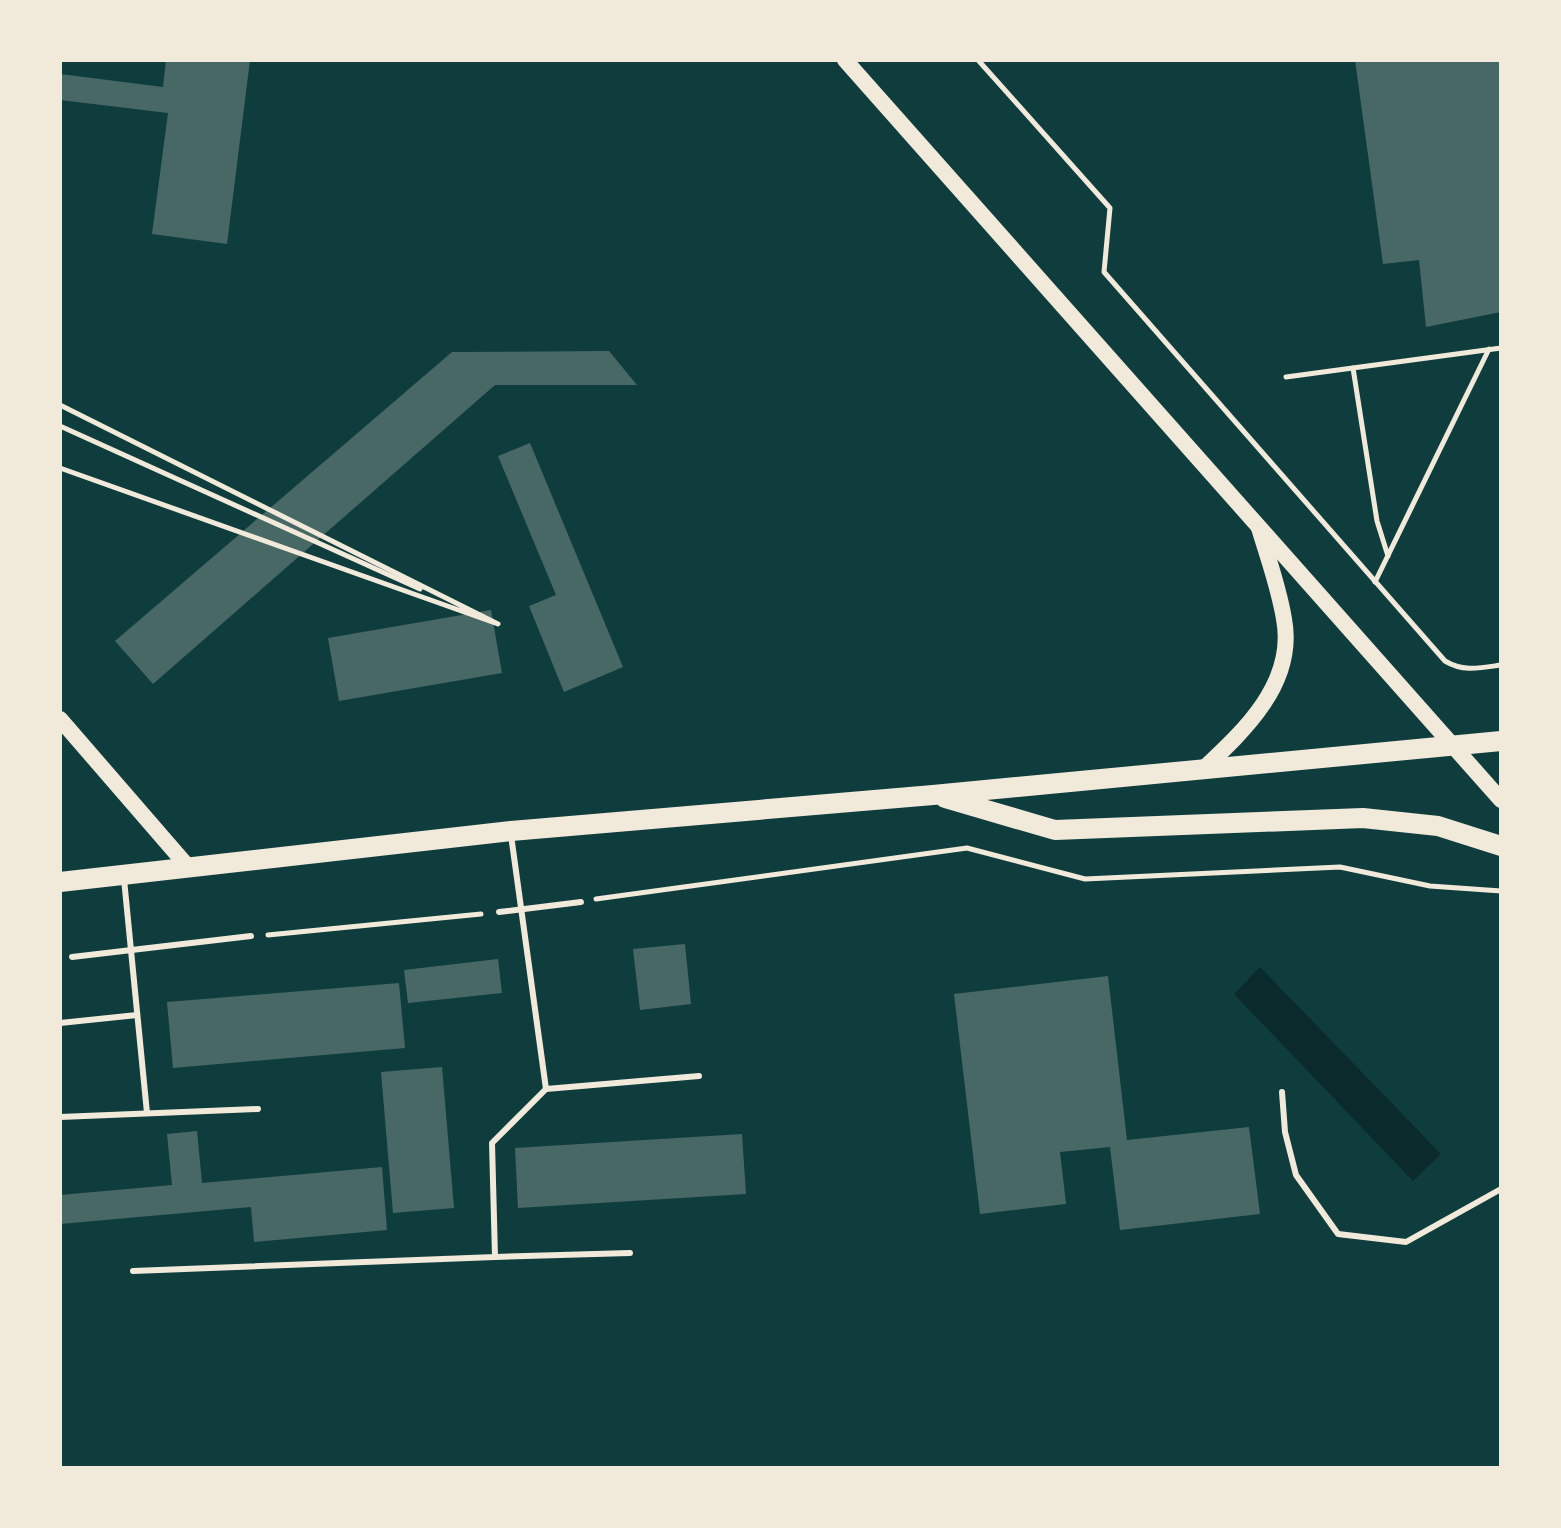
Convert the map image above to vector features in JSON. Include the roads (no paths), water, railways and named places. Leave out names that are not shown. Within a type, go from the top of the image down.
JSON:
[{"type":"main road","points":[[845,60],[1501,800]]},
{"type":"main road","points":[[1202,770],[1240,734],[1269,697],[1285,654],[1285,621],[1258,523]]},
{"type":"main road","points":[[60,719],[189,868]]},
{"type":"main road","points":[[60,882],[511,831],[1501,741]]},
{"type":"main road","points":[[933,795],[1055,830],[1363,818],[1438,826],[1501,846]]},
{"type":"lane","points":[[511,831],[546,1089]]},
{"type":"lane","points":[[124,875],[147,1113]]},
{"type":"lane","points":[[499,912],[581,902]]},
{"type":"lane","points":[[72,957],[251,936]]},
{"type":"lane","points":[[60,1023],[137,1015]]},
{"type":"lane","points":[[495,1257],[492,1143],[546,1089],[699,1076]]},
{"type":"lane","points":[[1282,1092],[1285,1132],[1296,1175],[1338,1234],[1406,1242],[1501,1189]]},
{"type":"lane","points":[[60,1117],[258,1109]]},
{"type":"lane","points":[[133,1271],[630,1253]]},
{"type":"water","points":[[1260,967],[1441,1154],[1413,1181],[1234,994]]}]
